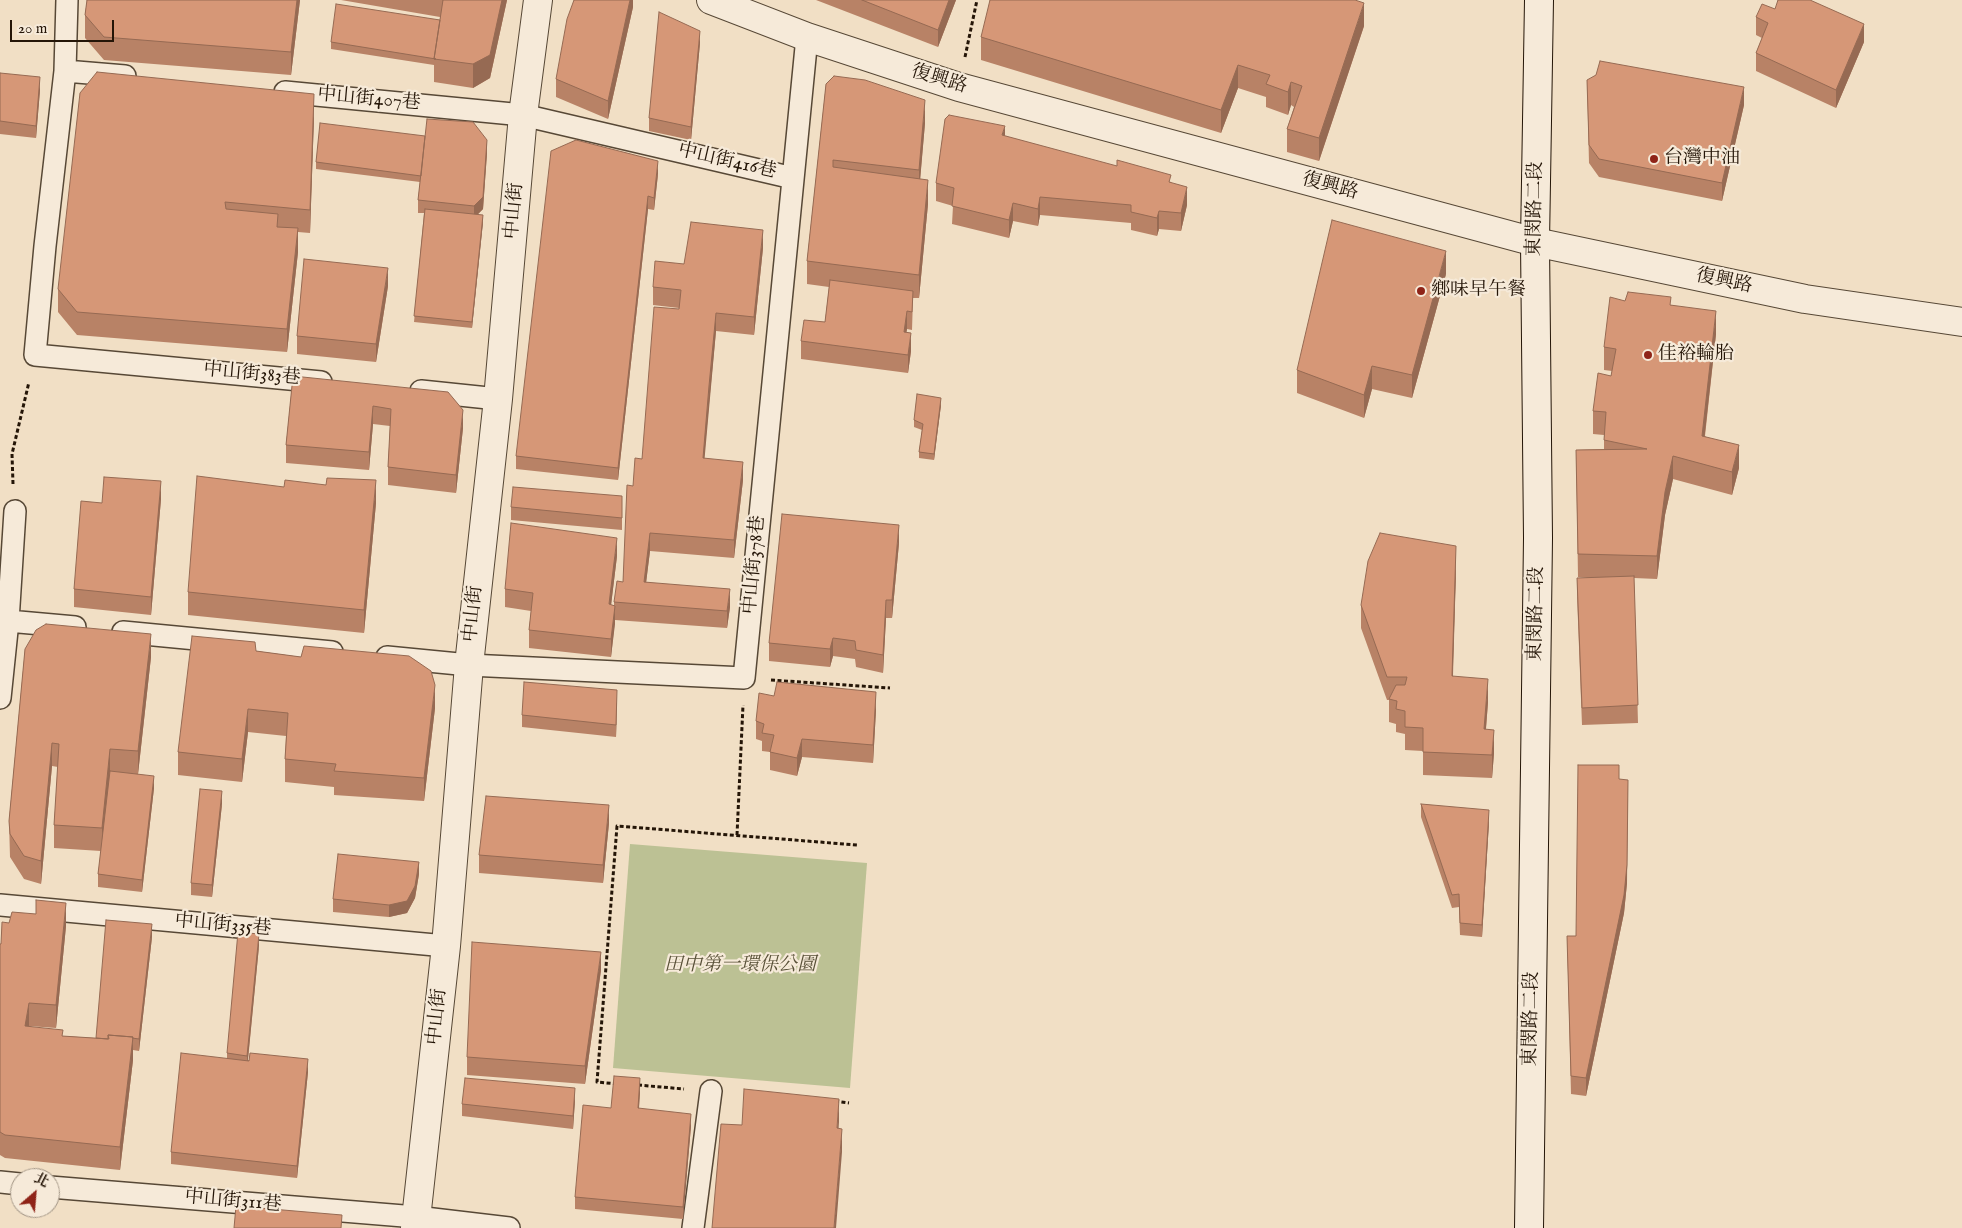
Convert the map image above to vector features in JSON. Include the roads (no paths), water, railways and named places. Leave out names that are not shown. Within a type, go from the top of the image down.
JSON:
[{"type":"street","name":"中山街","points":[[416,1222],[446,946],[469,665],[498,399],[523,115],[538,0]]},
{"type":"street","name":"復興路","points":[[711,0],[808,37],[959,87],[1535,242],[1805,299],[1962,322]]},
{"type":"street","name":"東閔路二段","points":[[1529,1228],[1538,538],[1535,242],[1539,0]]},
{"type":"lane","points":[[67,0],[65,70],[143,78]]},
{"type":"lane","name":"中山街416巷","points":[[523,115],[792,178],[808,37]]},
{"type":"lane","name":"中山街383巷","points":[[65,70],[35,355],[340,384]]},
{"type":"lane","name":"中山街407巷","points":[[270,90],[523,115]]},
{"type":"lane","name":"中山街378巷","points":[[469,665],[744,678],[792,178]]},
{"type":"lane","points":[[399,389],[498,399]]},
{"type":"lane","points":[[0,698],[8,621],[15,511]]},
{"type":"lane","points":[[8,621],[469,665]]},
{"type":"lane","name":"中山街335巷","points":[[0,905],[446,946]]},
{"type":"lane","points":[[693,1228],[711,1091]]},
{"type":"lane","name":"中山街311巷","points":[[60,1188],[416,1222],[510,1228]]},
{"type":"place","name":"台灣中油","points":[[1654,159]]},
{"type":"place","name":"鄉味早午餐","points":[[1421,291]]},
{"type":"place","name":"佳裕輪胎","points":[[1648,355]]},
{"type":"park label","name":"田中第一環保公園","points":[[740,966]]}]
